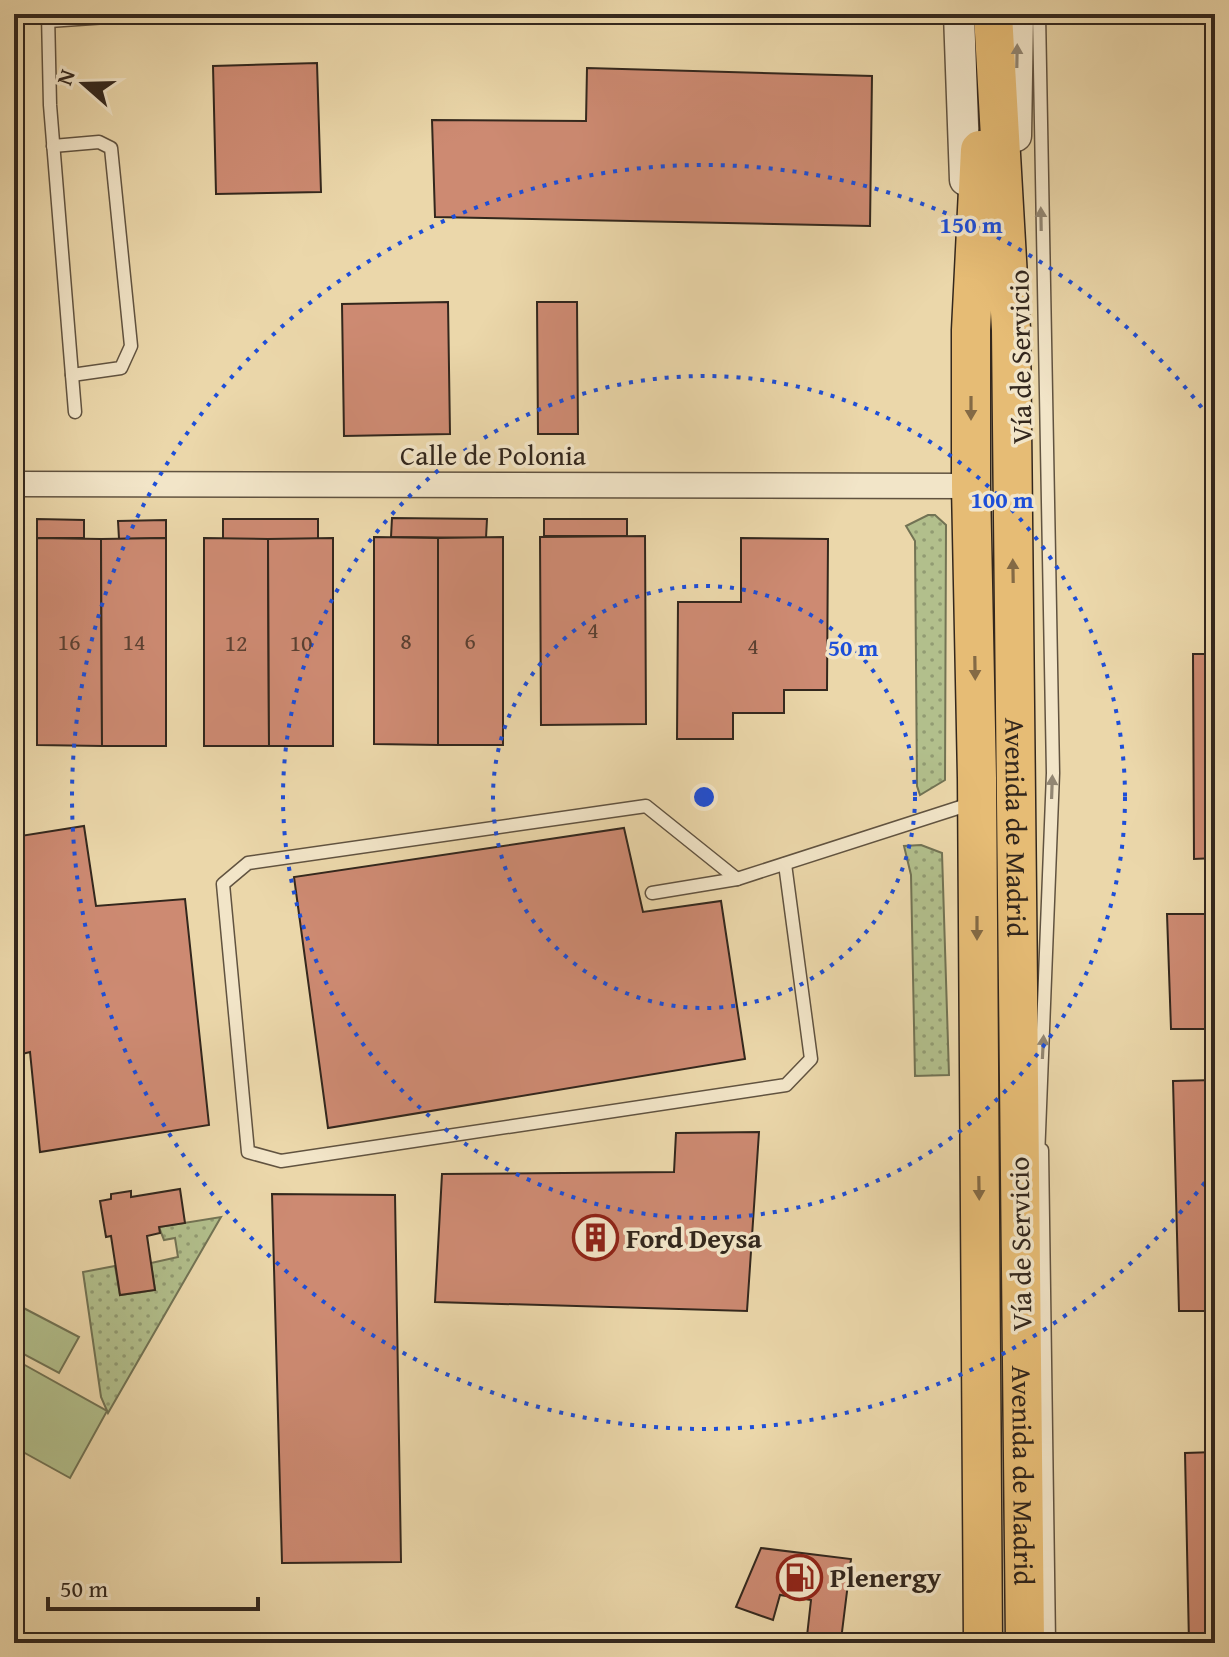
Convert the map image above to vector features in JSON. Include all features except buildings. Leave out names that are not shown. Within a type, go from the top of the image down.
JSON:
[{"type":"main road","name":"Avenida de Madrid","points":[[983,1643],[971,330],[986,14]]},
{"type":"main road","name":"Avenida de Madrid","points":[[993,14],[1011,330],[1025,1643]]},
{"type":"street","points":[[959,14],[971,330]]},
{"type":"street","points":[[1011,330],[1018,14]]},
{"type":"street","name":"Calle de Polonia","points":[[14,484],[971,486]]},
{"type":"lane","points":[[75,412],[53,146],[49,17],[150,14]]},
{"type":"lane","name":"Vía de Servicio","points":[[1024,1461],[1053,773],[1039,14]]},
{"type":"lane","points":[[53,146],[99,142],[111,148],[131,346],[121,368],[72,375]]},
{"type":"lane","points":[[652,893],[737,879],[977,802]]},
{"type":"lane","points":[[737,879],[646,806],[248,863],[223,884],[248,1152],[281,1161],[786,1085],[811,1059],[785,864]]},
{"type":"lane","name":"Vía de Servicio","points":[[1041,1084],[1049,1643]]},
{"type":"green space","points":[[928,515],[935,515],[946,525],[945,780],[920,795],[917,786],[915,541],[906,526]]},
{"type":"green space","points":[[921,845],[942,853],[949,1075],[915,1076],[911,875],[904,846]]},
{"type":"green space","points":[[221,1217],[108,1413],[101,1397],[83,1272],[115,1266],[120,1295],[155,1290],[151,1263],[178,1257],[175,1238],[164,1240],[159,1227]]},
{"type":"green space","points":[[14,1303],[79,1337],[59,1373],[14,1349]]},
{"type":"green space","points":[[14,1359],[107,1411],[70,1478],[14,1447]]},
{"type":"place","name":"Ford Deysa","points":[[595,1238]]},
{"type":"place","name":"Plenergy","points":[[799,1577]]}]
